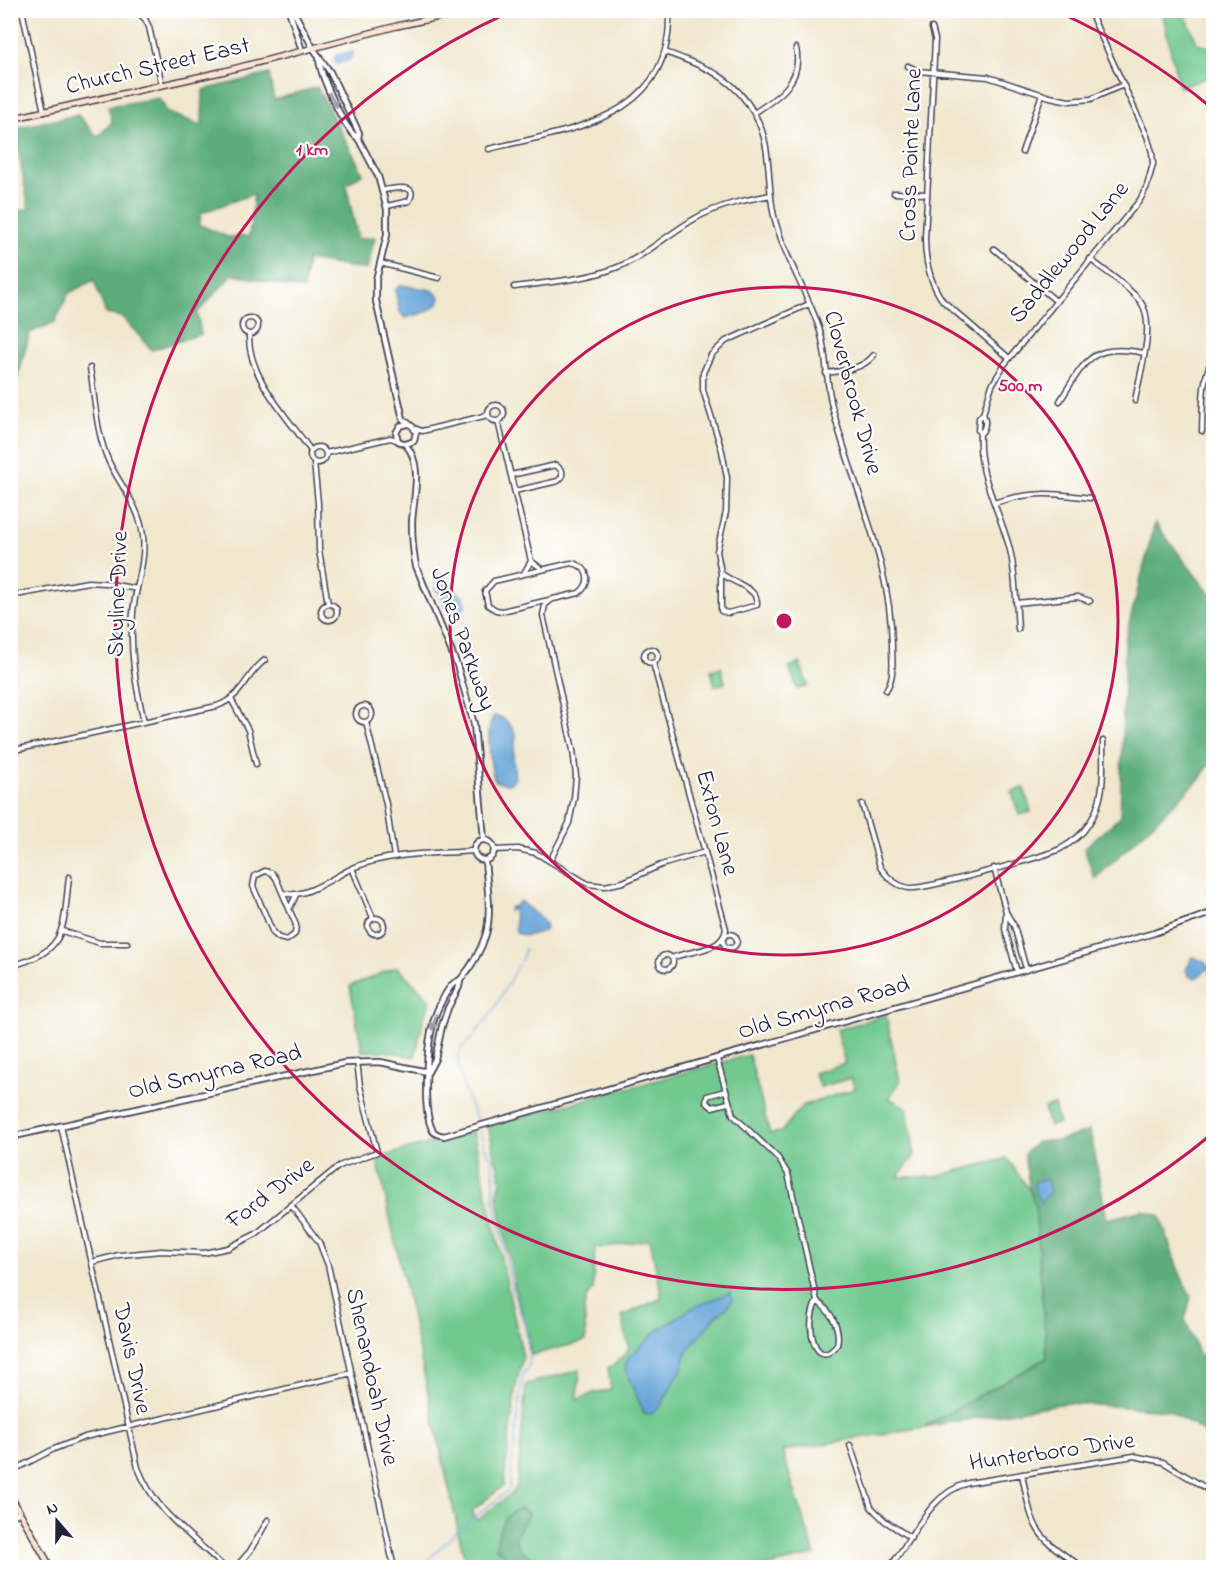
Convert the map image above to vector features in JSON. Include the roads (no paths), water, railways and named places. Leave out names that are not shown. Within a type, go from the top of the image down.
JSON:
[{"type":"main road","points":[[313,48],[471,10]]},
{"type":"main road","name":"Church Street East","points":[[10,119],[302,51]]},
{"type":"main road","points":[[10,1495],[13,1506],[20,1512],[51,1568]]},
{"type":"street","points":[[22,10],[44,112]]},
{"type":"street","points":[[67,10],[79,14],[100,10]]},
{"type":"street","points":[[135,10],[146,19],[149,27],[162,85]]},
{"type":"street","points":[[291,10],[313,48],[326,64],[359,133],[358,138]]},
{"type":"street","points":[[291,10],[302,51]]},
{"type":"street","points":[[489,148],[591,123],[619,111],[642,91],[653,76],[665,52],[669,10]]},
{"type":"street","name":"Saddlewood Lane","points":[[1018,629],[1010,550],[980,461],[978,424],[980,416],[984,414],[992,385],[1009,358],[1136,206],[1152,171],[1153,156],[1150,144],[1089,10]]},
{"type":"street","name":"Cross Pointe Lane","points":[[932,28],[935,37],[927,195],[928,267],[938,293],[951,310],[1009,358]]},
{"type":"street","name":"Church Street East","points":[[302,51],[313,48]]},
{"type":"street","points":[[754,112],[777,97],[791,80],[798,64],[796,48]]},
{"type":"street","name":"Cloverbrook Drive","points":[[665,52],[702,65],[717,73],[738,92],[754,112],[766,144],[771,195],[778,230],[821,333],[833,412],[876,539],[887,586],[892,627],[892,678],[886,690]]},
{"type":"street","points":[[319,56],[318,63],[328,90],[351,133],[358,138],[384,190],[387,206],[387,235],[375,286],[377,310],[403,419],[407,424],[422,430],[488,415]]},
{"type":"street","points":[[908,66],[918,71],[992,78],[1069,101],[1088,100],[1123,85]]},
{"type":"street","points":[[1022,152],[1042,94]]},
{"type":"street","points":[[384,190],[404,187],[411,192],[411,197],[407,202],[387,206]]},
{"type":"street","points":[[894,193],[927,195]]},
{"type":"street","points":[[514,287],[576,278],[609,270],[636,258],[705,214],[732,203],[771,195]]},
{"type":"street","points":[[994,249],[1056,301]]},
{"type":"street","points":[[1090,259],[1137,298],[1145,309],[1148,326],[1135,401]]},
{"type":"street","points":[[380,263],[439,278]]},
{"type":"street","points":[[720,573],[749,590],[756,597],[758,604],[728,613],[722,612],[717,551],[726,512],[728,487],[722,451],[703,390],[706,364],[713,352],[728,340],[809,303]]},
{"type":"street","points":[[252,318],[258,322],[259,328],[256,333],[249,334],[243,330],[242,325],[246,319],[252,318]]},
{"type":"street","points":[[249,334],[249,351],[260,380],[311,451],[318,503],[319,550],[328,604]]},
{"type":"street","points":[[1060,401],[1083,365],[1094,355],[1120,349],[1144,353]]},
{"type":"street","points":[[826,373],[861,366],[874,355]]},
{"type":"street","points":[[1202,431],[1204,386],[1214,356]]},
{"type":"street","name":"Skyline Drive","points":[[90,368],[105,451],[133,503],[142,527],[143,559],[132,617],[132,638],[135,679],[144,722]]},
{"type":"street","points":[[495,405],[501,406],[505,413],[498,421],[493,421],[488,415],[490,407],[495,405]]},
{"type":"street","points":[[326,453],[390,438],[396,433],[403,419]]},
{"type":"street","points":[[498,421],[531,561],[542,569]]},
{"type":"street","points":[[400,426],[407,424]]},
{"type":"street","points":[[414,428],[416,436]]},
{"type":"street","points":[[390,438],[405,444],[412,443],[422,430]]},
{"type":"street","points":[[396,433],[397,440]]},
{"type":"street","name":"Jones Parkway","points":[[410,450],[412,443]]},
{"type":"street","name":"Jones Parkway","points":[[405,444],[410,450],[416,477],[412,522],[413,552],[421,582],[459,672],[472,716],[484,840]]},
{"type":"street","points":[[311,451],[319,447],[326,453]]},
{"type":"street","points":[[314,463],[323,462],[326,453]]},
{"type":"street","points":[[511,475],[556,465],[562,471],[562,477],[558,481],[515,491]]},
{"type":"street","points":[[994,503],[1016,496],[1039,493],[1090,498]]},
{"type":"street","points":[[524,573],[531,561]]},
{"type":"street","points":[[573,563],[582,566],[587,575],[586,585],[581,592],[530,605],[498,611],[489,606],[485,598],[486,588],[491,582],[542,569],[573,563]]},
{"type":"street","points":[[10,596],[88,582],[137,589]]},
{"type":"street","points":[[1016,603],[1078,597],[1089,601]]},
{"type":"street","points":[[550,600],[545,605],[543,615],[572,743],[576,776],[569,823],[550,861]]},
{"type":"street","points":[[328,604],[334,605],[337,610],[336,615],[330,620],[323,617],[321,613],[322,607],[328,604]]},
{"type":"street","points":[[530,605],[537,608],[543,615]]},
{"type":"street","points":[[10,751],[203,710],[231,699],[265,660]]},
{"type":"street","name":"Exton Lane","points":[[653,663],[726,929],[724,937]]},
{"type":"street","points":[[231,699],[248,730],[256,764]]},
{"type":"street","points":[[361,707],[369,708],[372,712],[372,718],[366,722],[361,722],[356,716],[357,710],[361,707]]},
{"type":"street","points":[[366,722],[386,804],[394,857]]},
{"type":"street","points":[[862,804],[880,867],[885,875],[899,885],[908,888],[922,887],[1054,852],[1071,842],[1088,826],[1096,810],[1101,794],[1103,741]]},
{"type":"street","points":[[484,840],[491,842],[495,850],[492,858],[485,861],[476,857],[474,851],[478,842],[484,840]]},
{"type":"street","points":[[495,850],[528,851],[550,861],[588,884],[605,886],[623,882],[661,865],[705,852]]},
{"type":"street","points":[[283,893],[296,895],[352,868],[377,860],[474,851]]},
{"type":"street","points":[[428,1072],[435,1059],[442,1026],[460,981],[479,952],[486,932],[489,912],[485,861]]},
{"type":"street","points":[[352,868],[373,918]]},
{"type":"street","points":[[994,868],[1006,912],[1014,926],[1026,969]]},
{"type":"street","points":[[262,871],[270,872],[283,893],[297,929],[292,938],[282,940],[273,933],[253,887],[255,876],[262,871]]},
{"type":"street","points":[[10,966],[31,961],[43,955],[56,942],[62,931],[69,878]]},
{"type":"street","points":[[290,908],[296,895]]},
{"type":"street","points":[[1006,912],[1005,929],[1017,972]]},
{"type":"street","name":"Old Smyrna Road","points":[[10,1137],[357,1061],[380,1062],[428,1072],[427,1100],[432,1128],[437,1135],[444,1136],[1154,933],[1214,912]]},
{"type":"street","points":[[373,918],[380,919],[384,923],[384,928],[379,934],[371,933],[368,928],[368,923],[373,918]]},
{"type":"street","points":[[62,931],[100,943],[127,943]]},
{"type":"street","points":[[672,958],[716,945],[724,937],[729,933],[734,934],[738,939],[737,944],[732,948],[726,947],[723,942],[724,937]]},
{"type":"street","points":[[428,1072],[429,1040],[434,1020],[447,992],[454,983],[460,981]]},
{"type":"street","points":[[717,1059],[728,1103],[735,1119],[784,1166],[791,1183],[817,1301],[831,1315],[837,1330],[837,1344],[829,1352],[819,1350],[812,1337],[810,1320],[817,1301]]},
{"type":"street","name":"Ford Drive","points":[[92,1262],[119,1255],[160,1251],[204,1253],[228,1248],[256,1234],[339,1166],[377,1152],[360,1086],[357,1061]]},
{"type":"street","points":[[725,1091],[707,1096],[706,1102],[712,1107],[728,1103]]},
{"type":"street","name":"Davis Drive","points":[[61,1126],[138,1468],[150,1495],[166,1515],[225,1568]]},
{"type":"street","name":"Shenandoah Drive","points":[[291,1204],[324,1251],[394,1568]]},
{"type":"street","points":[[798,1244],[804,1243]]},
{"type":"street","points":[[10,1472],[65,1444],[128,1426],[352,1373]]},
{"type":"street","points":[[850,1445],[870,1507],[885,1521],[911,1538]]},
{"type":"street","name":"Hunterboro Drive","points":[[889,1568],[933,1504],[954,1487],[1134,1456],[1163,1462],[1214,1493]]},
{"type":"street","points":[[1022,1474],[1028,1508],[1040,1535],[1084,1568]]},
{"type":"street","points":[[10,1518],[20,1512]]},
{"type":"street","points":[[235,1568],[250,1551],[268,1520]]},
{"type":"water","points":[[353,52],[347,61],[337,64],[334,61],[336,55]]},
{"type":"water","points":[[401,285],[432,290],[440,297],[439,303],[426,312],[405,318],[400,312],[395,290]]},
{"type":"water","points":[[438,575],[441,575],[465,599],[465,608],[457,612],[445,608],[441,596],[435,589]]},
{"type":"water","points":[[494,716],[507,722],[516,735],[513,759],[515,778],[509,784],[496,782],[492,769],[489,738],[491,721]]},
{"type":"water","points":[[520,901],[543,921],[546,926],[545,931],[525,936],[516,933],[514,911],[512,909],[509,911],[510,907],[514,907]]},
{"type":"water","points":[[1193,957],[1205,962],[1209,968],[1196,978],[1189,976],[1186,970]]},
{"type":"water","points":[[1047,1180],[1050,1192],[1041,1202],[1034,1187],[1035,1181]]},
{"type":"water","points":[[731,1292],[732,1300],[727,1307],[713,1319],[687,1351],[682,1369],[661,1405],[651,1414],[644,1413],[626,1372],[625,1366],[629,1357],[658,1330],[692,1308]]},
{"type":"waterway","points":[[521,961],[525,949]]},
{"type":"waterway","points":[[475,1034],[493,1011],[518,965]]},
{"type":"waterway","points":[[472,1038],[460,1050],[458,1063],[462,1081],[478,1124]]},
{"type":"waterway","points":[[420,1568],[458,1530],[509,1490],[522,1381],[529,1366],[525,1327],[513,1291],[493,1196],[492,1158],[485,1148],[479,1129]]}]
